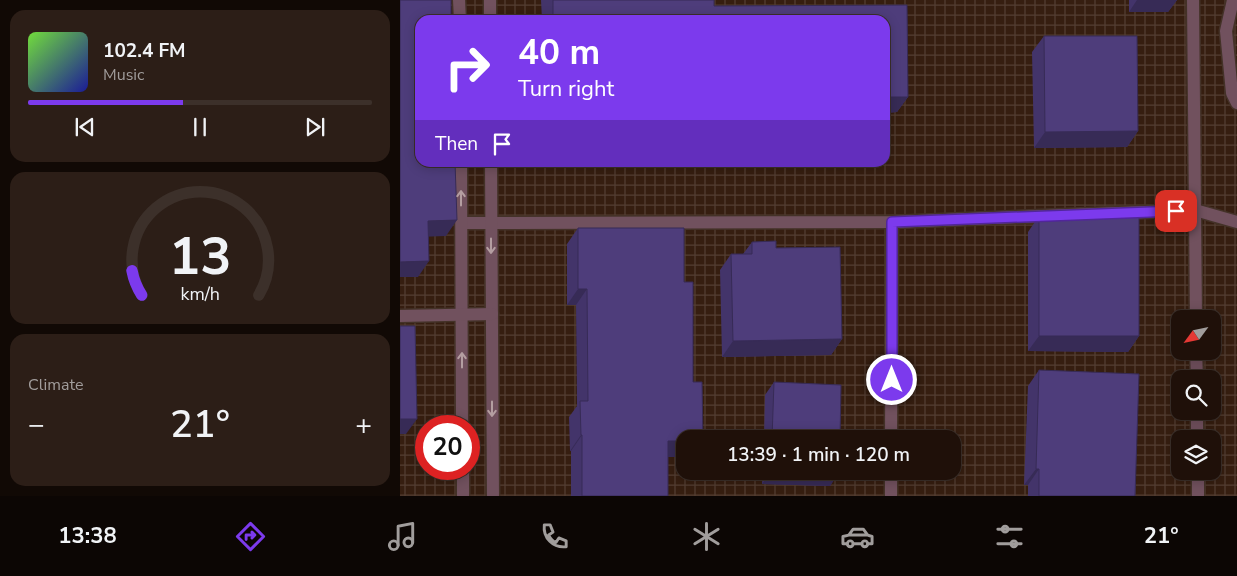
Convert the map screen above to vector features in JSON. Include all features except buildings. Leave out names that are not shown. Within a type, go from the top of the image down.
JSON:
[{"type":"street","points":[[460,0],[460,15]]},
{"type":"street","points":[[490,0],[490,15]]},
{"type":"street","points":[[1193,0],[1196,310]]},
{"type":"street","points":[[1233,0],[1226,31],[1232,93],[1237,103]]},
{"type":"street","points":[[461,167],[462,415]]},
{"type":"street","points":[[491,167],[493,496]]},
{"type":"street","points":[[462,224],[892,222],[1195,210],[1237,222]]},
{"type":"street","points":[[891,430],[892,222]]},
{"type":"street","points":[[400,316],[492,314]]},
{"type":"street","points":[[463,480],[463,496]]},
{"type":"street","points":[[891,480],[891,496]]},
{"type":"street","points":[[1198,480],[1198,496]]},
{"type":"shaded area","points":[[400,0],[1237,0],[1237,496],[400,496]]},
{"type":"route","points":[[892,380],[892,222],[1176,211]]}]
